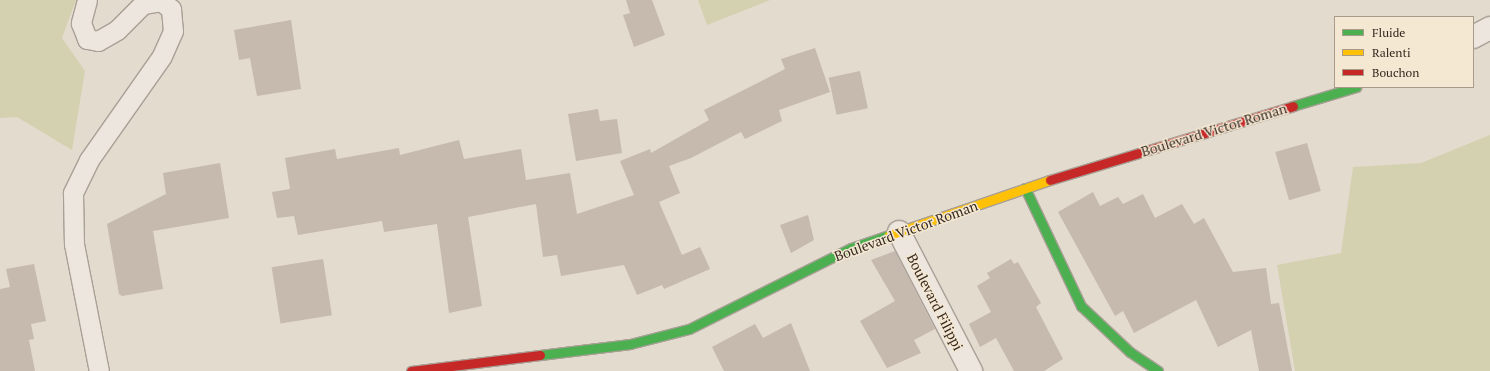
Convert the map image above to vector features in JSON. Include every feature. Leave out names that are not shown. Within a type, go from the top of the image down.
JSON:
[{"type":"street","points":[[1474,36],[1490,28]]},
{"type":"street","name":"Boulevard Victor Roman","points":[[411,371],[630,344],[689,329],[852,248],[1025,188],[1353,88]]},
{"type":"street","points":[[1025,188],[1081,306],[1130,352],[1158,371]]},
{"type":"street","name":"Boulevard Filippi","points":[[900,232],[971,371]]},
{"type":"lane","points":[[88,0],[81,23],[87,38],[98,41],[117,30],[143,4],[161,1],[171,9],[173,31],[162,56],[89,160],[73,193],[74,244],[99,371]]},
{"type":"shaded area","points":[[0,0],[76,0],[62,38],[85,71],[72,150],[17,117],[0,118]]},
{"type":"shaded area","points":[[698,0],[770,0],[707,25]]},
{"type":"shaded area","points":[[1490,135],[1490,371],[1295,371],[1277,265],[1341,253],[1353,167],[1421,163]]},
{"type":"building","points":[[626,0],[652,0],[665,35],[634,47],[623,15],[630,13]]},
{"type":"building","points":[[291,20],[301,89],[257,96],[250,58],[239,60],[234,30]]},
{"type":"building","points":[[815,48],[830,92],[779,110],[782,121],[745,139],[741,132],[691,158],[669,166],[680,193],[659,202],[682,255],[700,247],[710,269],[664,289],[662,285],[637,295],[624,265],[561,276],[557,255],[543,257],[536,204],[468,217],[482,306],[449,313],[437,224],[384,232],[382,221],[298,235],[294,216],[277,218],[272,192],[290,189],[285,158],[335,149],[337,159],[399,148],[400,155],[459,140],[464,159],[521,149],[526,180],[570,173],[577,214],[634,195],[620,161],[650,149],[651,153],[709,120],[704,110],[785,69],[781,59]]},
{"type":"building","points":[[860,71],[868,108],[837,115],[829,78]]},
{"type":"building","points":[[598,109],[600,121],[617,119],[622,153],[576,161],[568,114]]},
{"type":"building","points":[[1307,143],[1321,191],[1289,200],[1275,152]]},
{"type":"building","points":[[220,163],[229,218],[153,231],[163,289],[122,296],[119,294],[107,224],[166,194],[163,173]]},
{"type":"building","points":[[1093,192],[1100,206],[1118,197],[1123,204],[1143,194],[1155,218],[1182,204],[1194,224],[1204,218],[1233,272],[1266,268],[1271,304],[1279,303],[1292,371],[1259,371],[1251,330],[1218,347],[1196,300],[1134,333],[1123,311],[1115,316],[1058,212]]},
{"type":"building","points":[[808,215],[814,240],[791,253],[780,225]]},
{"type":"building","points":[[895,251],[935,329],[914,340],[921,353],[887,368],[860,321],[895,301],[871,260]]},
{"type":"building","points":[[323,259],[332,315],[281,323],[272,267]]},
{"type":"building","points":[[1011,259],[1014,264],[1018,262],[1041,303],[1036,307],[1063,359],[1044,371],[1014,371],[996,338],[980,347],[969,324],[991,312],[977,286],[990,278],[987,273]]},
{"type":"building","points":[[34,264],[46,321],[31,324],[34,339],[29,340],[35,371],[0,371],[0,289],[10,287],[6,269]]},
{"type":"building","points":[[791,323],[810,371],[724,371],[712,347],[755,324],[763,338]]},
{"type":"traffic: fast","points":[[1293,106],[1353,88]]},
{"type":"traffic: fast","points":[[1025,188],[1081,306],[1130,352],[1158,371]]},
{"type":"traffic: fast","points":[[540,355],[630,344],[689,329],[851,248],[889,235]]},
{"type":"traffic: slow","points":[[889,235],[1050,180]]},
{"type":"traffic: jam","points":[[1050,180],[1293,106]]},
{"type":"traffic: jam","points":[[411,371],[540,355]]}]
